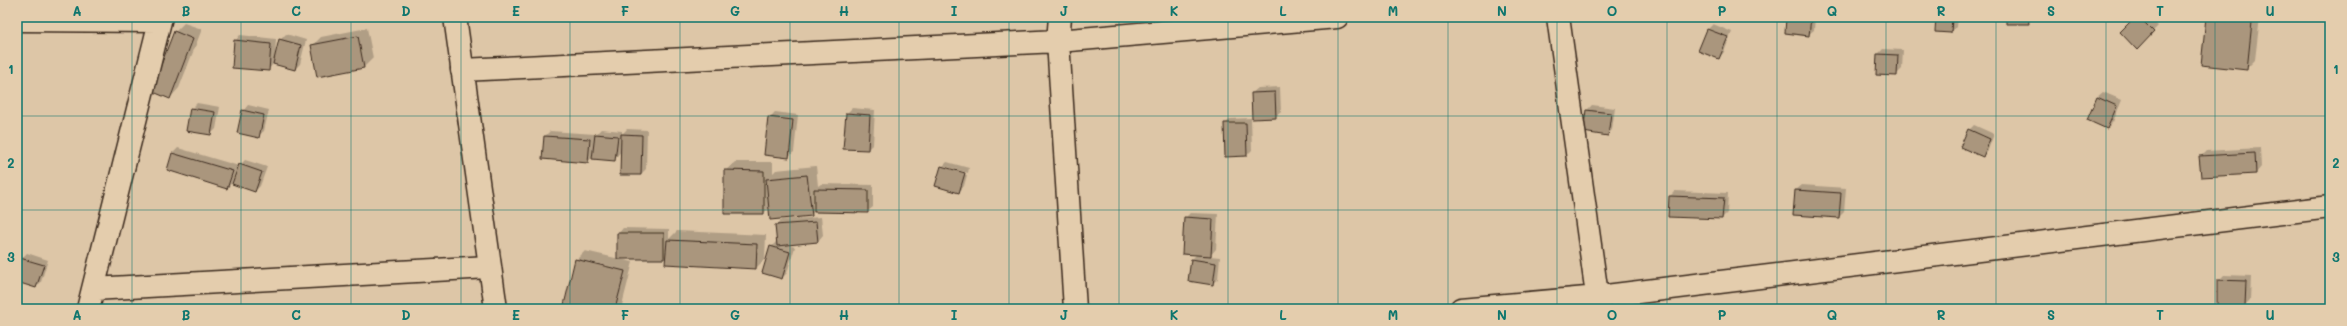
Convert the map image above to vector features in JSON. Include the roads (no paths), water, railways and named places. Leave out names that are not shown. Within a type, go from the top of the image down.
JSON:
[{"type":"street","points":[[455,17],[496,309]]},
{"type":"street","points":[[1060,17],[1058,41],[1075,309]]},
{"type":"street","points":[[462,70],[1058,41],[1337,17]]},
{"type":"street","points":[[1558,17],[1598,303]]},
{"type":"street","points":[[17,20],[160,19],[90,299],[489,267]]},
{"type":"street","points":[[1461,309],[1598,303],[2330,207]]}]
